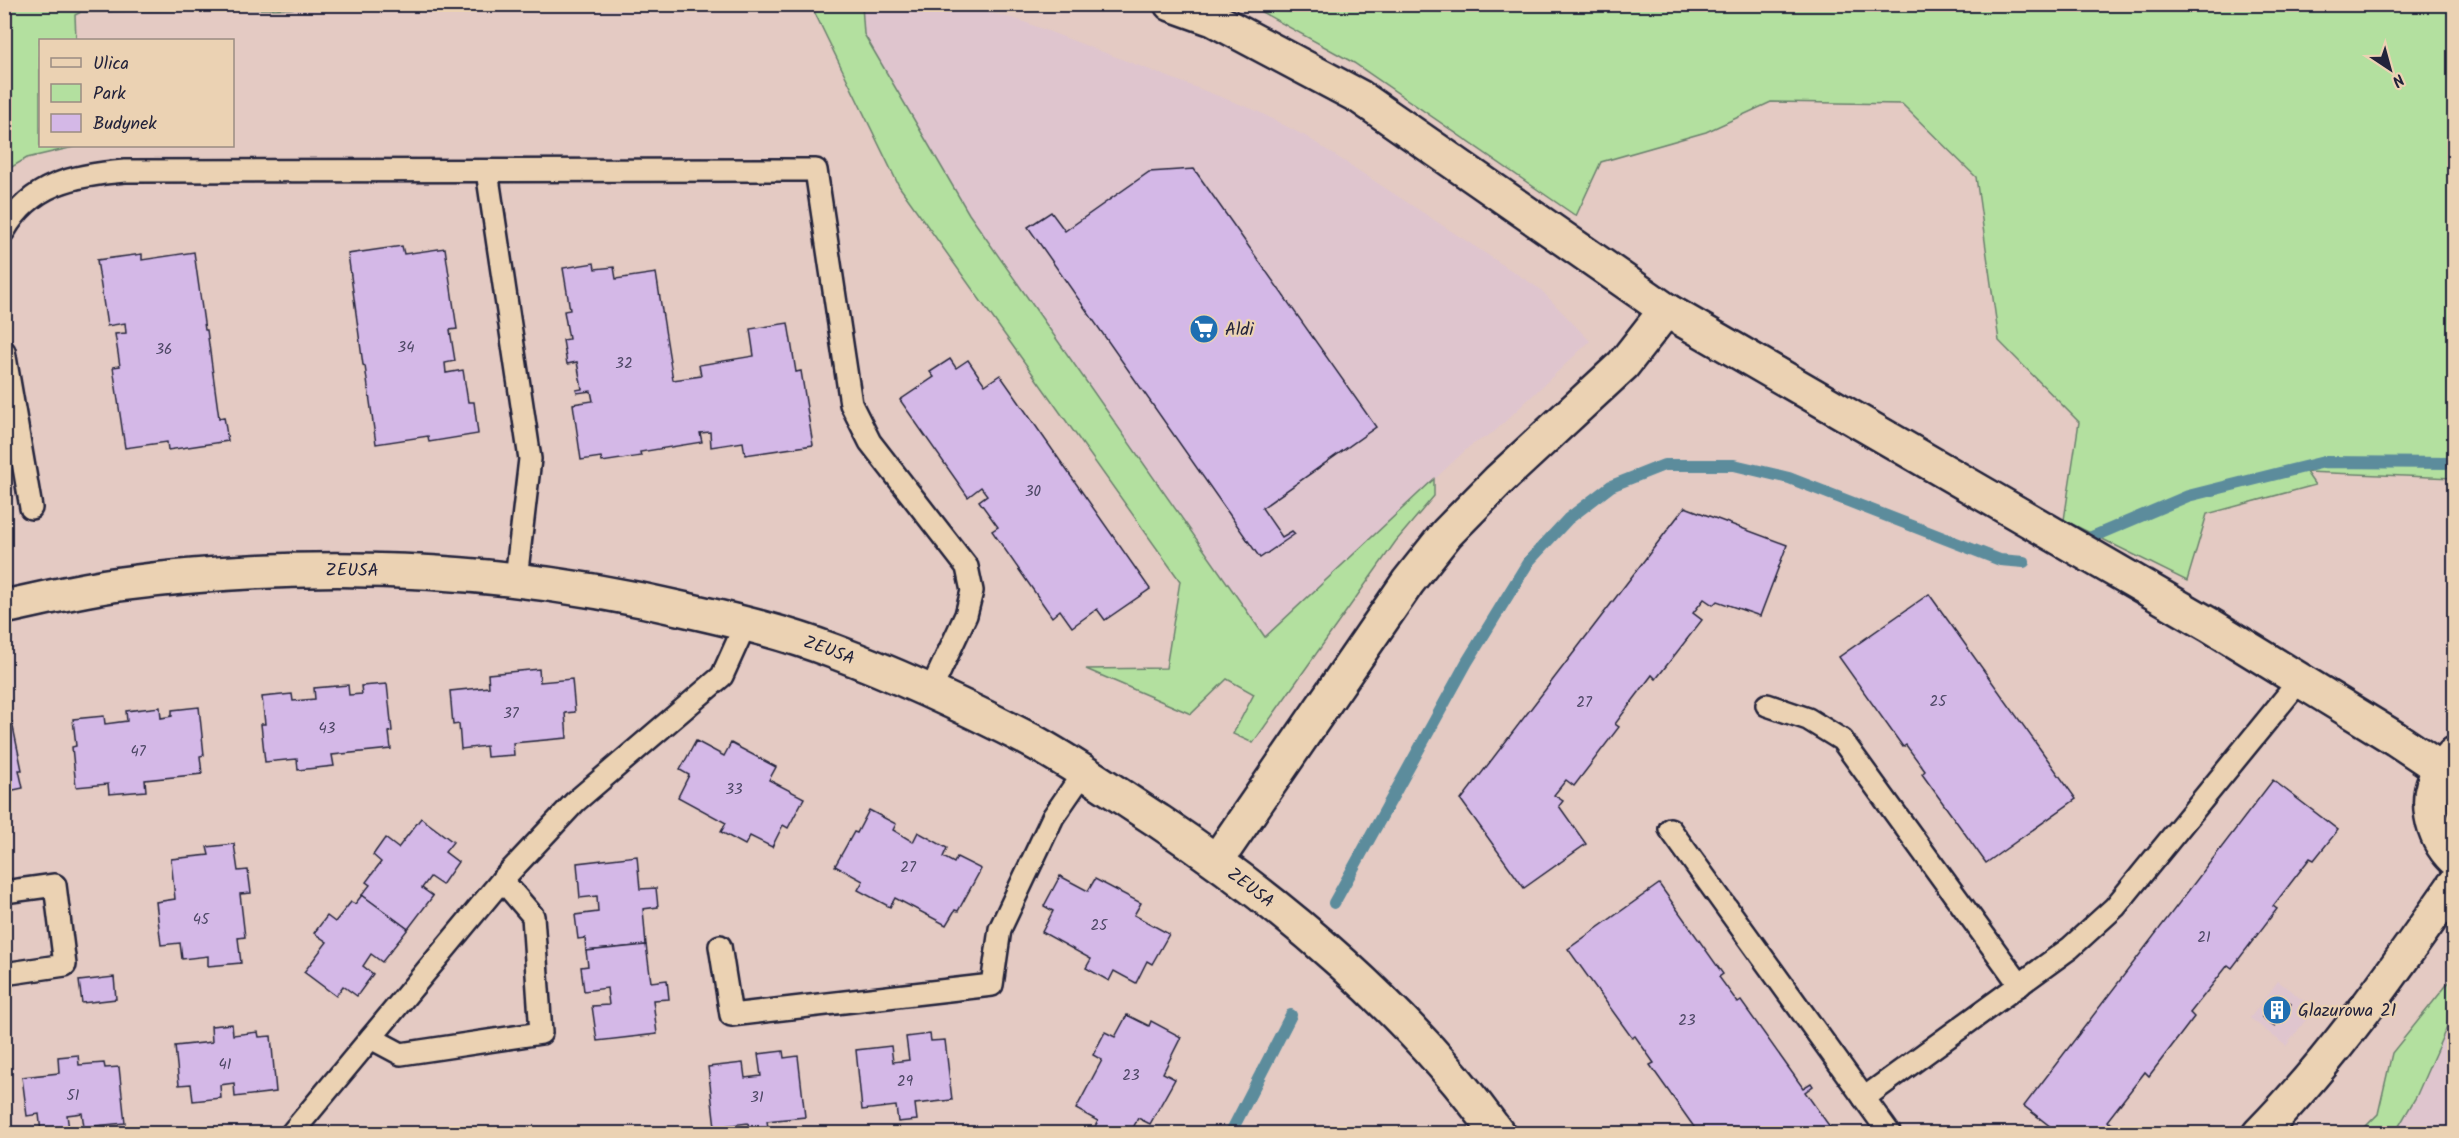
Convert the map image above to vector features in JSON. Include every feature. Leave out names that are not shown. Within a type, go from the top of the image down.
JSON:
[{"type":"street","points":[[1171,4],[1213,19],[1360,97],[1666,310],[2042,525],[2396,739],[2448,762],[2431,796],[2432,824],[2444,850],[2454,859]]},
{"type":"street","points":[[1217,860],[1408,582],[1447,533],[1498,481],[1623,365],[1666,310]]},
{"type":"street","name":"ZEUSA","points":[[4,608],[119,584],[286,570],[390,569],[516,579],[637,598],[746,623],[832,650],[930,692],[1033,742],[1084,772],[1217,860],[1340,962],[1430,1049],[1491,1131]]},
{"type":"street","points":[[2259,1134],[2350,1031],[2454,885]]},
{"type":"lane","points":[[4,231],[24,204],[48,186],[88,174],[135,171],[816,170],[851,404],[870,442],[967,567],[972,591],[966,615],[930,692]]},
{"type":"lane","points":[[487,171],[530,459],[516,579]]},
{"type":"lane","points":[[4,351],[31,508]]},
{"type":"lane","points":[[291,1134],[502,880],[575,802],[722,676],[746,623]]},
{"type":"lane","points":[[1864,1098],[2070,948],[2115,907],[2300,680]]},
{"type":"lane","points":[[1767,705],[1808,719],[1842,740],[2020,985]]},
{"type":"lane","points":[[720,946],[731,1015],[992,985],[1000,929],[1053,817],[1084,772]]},
{"type":"lane","points":[[1670,828],[1890,1134]]},
{"type":"lane","points":[[371,1038],[401,1054],[541,1033],[533,916],[502,880]]},
{"type":"lane","points":[[4,892],[55,885],[65,965],[4,974]]},
{"type":"shaded area","points":[[862,5],[958,5],[1019,20],[1255,110],[1307,137],[1540,289],[1590,341],[1494,432],[1470,446],[1266,637],[969,214],[864,34]]},
{"type":"shaded area","points":[[2278,981],[2314,1009],[2286,1046],[2250,1018]]},
{"type":"shaded area","points":[[2454,1005],[2454,1133],[2395,1134],[2416,1097]]},
{"type":"green space","points":[[5,4],[505,4],[81,12],[75,15],[76,39],[39,39],[39,147],[74,147],[27,158],[5,171]]},
{"type":"green space","points":[[811,5],[862,5],[864,34],[969,214],[1265,637],[1434,479],[1434,496],[1396,541],[1253,743],[1233,734],[1254,694],[1227,679],[1191,714],[1086,669],[1166,668],[1180,581],[899,186]]},
{"type":"green space","points":[[1249,5],[2454,5],[2454,478],[2306,472],[2315,485],[2207,514],[2187,581],[2064,520],[2079,422],[1999,341],[1976,177],[1902,104],[1771,102],[1706,132],[1601,162],[1576,216],[1354,63]]},
{"type":"green space","points":[[2454,976],[2454,1005],[2449,1022],[2416,1097],[2395,1133],[2359,1133],[2378,1114],[2392,1053]]},
{"type":"building","name":"Aldi","points":[[1194,169],[1376,427],[1262,508],[1282,537],[1292,531],[1295,534],[1260,558],[1028,227],[1051,212],[1065,231],[1149,172]]},
{"type":"building","points":[[402,246],[404,254],[445,248],[457,329],[450,330],[455,361],[445,363],[446,373],[463,370],[468,402],[474,402],[478,434],[429,442],[428,436],[376,444],[348,254]]},
{"type":"building","points":[[194,252],[219,418],[224,417],[228,441],[168,450],[167,442],[125,448],[113,367],[120,366],[115,334],[126,333],[125,323],[107,326],[97,260],[142,254],[142,260]]},
{"type":"building","points":[[594,263],[595,269],[614,267],[616,279],[656,273],[673,380],[701,376],[699,365],[754,356],[750,329],[788,323],[796,372],[801,371],[813,445],[745,455],[743,442],[711,447],[710,432],[700,433],[702,442],[640,452],[641,456],[602,462],[601,457],[581,460],[573,404],[593,401],[591,391],[577,393],[576,390],[582,389],[577,362],[567,364],[563,340],[569,339],[564,311],[570,310],[563,268]]},
{"type":"building","points":[[950,359],[956,368],[968,360],[985,385],[1000,375],[1150,589],[1105,620],[1097,609],[1072,627],[1060,610],[1052,617],[992,531],[998,527],[979,501],[987,495],[981,487],[968,497],[900,400],[934,377],[930,372]]},
{"type":"building","points":[[1685,507],[1787,545],[1760,616],[1717,601],[1713,605],[1704,599],[1693,613],[1702,620],[1656,679],[1652,675],[1615,724],[1619,727],[1574,786],[1566,780],[1554,795],[1563,801],[1559,806],[1586,844],[1524,888],[1461,800]]},
{"type":"building","points":[[1929,594],[2076,799],[1986,863],[1922,774],[1925,771],[1906,745],[1903,747],[1839,657]]},
{"type":"building","points":[[539,669],[540,682],[572,679],[575,712],[565,713],[567,738],[513,743],[514,755],[487,757],[486,746],[461,749],[459,724],[453,725],[450,691],[489,687],[488,674]]},
{"type":"building","points":[[387,684],[392,731],[389,732],[391,749],[332,755],[334,766],[298,770],[297,759],[265,762],[261,724],[265,724],[262,697],[292,694],[293,701],[315,699],[314,688],[348,685],[349,695],[362,694],[361,686]]},
{"type":"building","points":[[160,707],[161,718],[172,716],[172,710],[199,707],[204,755],[200,756],[202,774],[145,780],[146,791],[109,794],[108,784],[76,787],[72,747],[76,746],[73,719],[104,716],[105,724],[127,721],[126,711]]},
{"type":"building","points":[[12,722],[22,770],[19,770],[23,788],[4,792],[4,723]]},
{"type":"building","points":[[696,741],[724,756],[731,743],[776,767],[769,780],[804,798],[788,828],[783,825],[772,847],[750,836],[745,845],[721,832],[726,823],[678,797],[689,775],[680,770]]},
{"type":"building","points":[[2273,780],[2338,830],[2314,860],[2310,858],[2273,906],[2277,909],[2232,968],[2228,965],[2190,1013],[2194,1017],[2149,1076],[2145,1072],[2107,1121],[2112,1124],[2105,1134],[2060,1134],[2024,1106]]},
{"type":"building","points":[[869,810],[896,824],[893,830],[913,842],[918,832],[947,848],[943,857],[954,863],[957,857],[981,869],[958,911],[955,910],[946,925],[895,898],[890,907],[858,890],[863,881],[835,866]]},
{"type":"building","points":[[421,818],[453,842],[445,852],[458,862],[442,885],[430,877],[422,888],[433,896],[408,929],[362,895],[370,885],[366,882],[381,862],[373,855],[385,838],[398,848]]},
{"type":"building","points":[[234,844],[238,871],[248,870],[251,893],[240,894],[245,937],[238,938],[241,963],[208,966],[208,956],[182,959],[180,943],[161,945],[156,902],[175,899],[171,859],[209,855],[207,847]]},
{"type":"building","points":[[637,856],[640,889],[656,888],[658,907],[643,909],[646,945],[586,951],[585,938],[578,939],[575,915],[598,912],[597,896],[580,898],[577,863]]},
{"type":"building","points":[[1060,876],[1088,891],[1095,879],[1141,903],[1134,915],[1169,934],[1152,964],[1147,961],[1136,983],[1114,971],[1109,981],[1086,968],[1091,959],[1042,932],[1053,911],[1044,906]]},
{"type":"building","points":[[1659,884],[1723,974],[1719,977],[1738,1003],[1741,1001],[1803,1088],[1811,1083],[1813,1086],[1805,1092],[1835,1134],[1699,1134],[1650,1065],[1654,1063],[1635,1036],[1632,1038],[1568,949]]},
{"type":"building","points":[[362,895],[408,929],[382,962],[371,954],[363,966],[373,974],[357,996],[343,986],[336,996],[304,972],[327,942],[314,933],[327,916],[335,922],[351,902],[355,904]]},
{"type":"building","points":[[646,945],[651,982],[667,980],[669,999],[653,1000],[657,1034],[597,1041],[592,1006],[609,1005],[607,988],[584,991],[581,967],[588,966],[586,951]]},
{"type":"building","points":[[114,977],[116,999],[82,1003],[79,981]]},
{"type":"building","name":"Glazurowa 21","points":[[2279,995],[2291,1004],[2275,1026],[2262,1017]]},
{"type":"building","points":[[1127,1015],[1149,1026],[1151,1021],[1181,1037],[1163,1073],[1175,1079],[1150,1124],[1138,1118],[1130,1134],[1099,1134],[1093,1130],[1098,1121],[1076,1109],[1102,1060],[1093,1055],[1105,1032],[1115,1037]]},
{"type":"building","points":[[232,1024],[233,1035],[258,1032],[259,1037],[271,1036],[276,1092],[235,1097],[234,1083],[220,1085],[221,1098],[193,1101],[191,1084],[179,1085],[175,1046],[212,1042],[211,1026]]},
{"type":"building","points":[[930,1034],[931,1041],[945,1040],[952,1100],[915,1104],[917,1120],[898,1122],[896,1106],[862,1110],[856,1050],[891,1046],[893,1062],[909,1060],[906,1037]]},
{"type":"building","points":[[783,1051],[784,1058],[798,1056],[805,1117],[767,1121],[769,1134],[750,1134],[748,1123],[715,1127],[708,1067],[743,1063],[745,1078],[761,1076],[758,1054]]},
{"type":"building","points":[[78,1055],[79,1065],[104,1063],[105,1068],[119,1067],[125,1123],[84,1127],[82,1113],[67,1115],[69,1129],[41,1132],[39,1114],[27,1116],[22,1077],[59,1073],[58,1057]]},
{"type":"waterway","points":[[2087,539],[2188,496],[2324,462],[2454,463]]},
{"type":"waterway","points":[[1334,903],[1467,662],[1529,561],[1568,519],[1611,486],[1664,465],[1734,465],[1789,478],[2000,560],[2024,562]]},
{"type":"waterway","points":[[1230,1134],[1291,1015]]},
{"type":"place","name":"Aldi","points":[[1204,329]]},
{"type":"place","name":"Glazurowa 21","points":[[2277,1010]]}]
